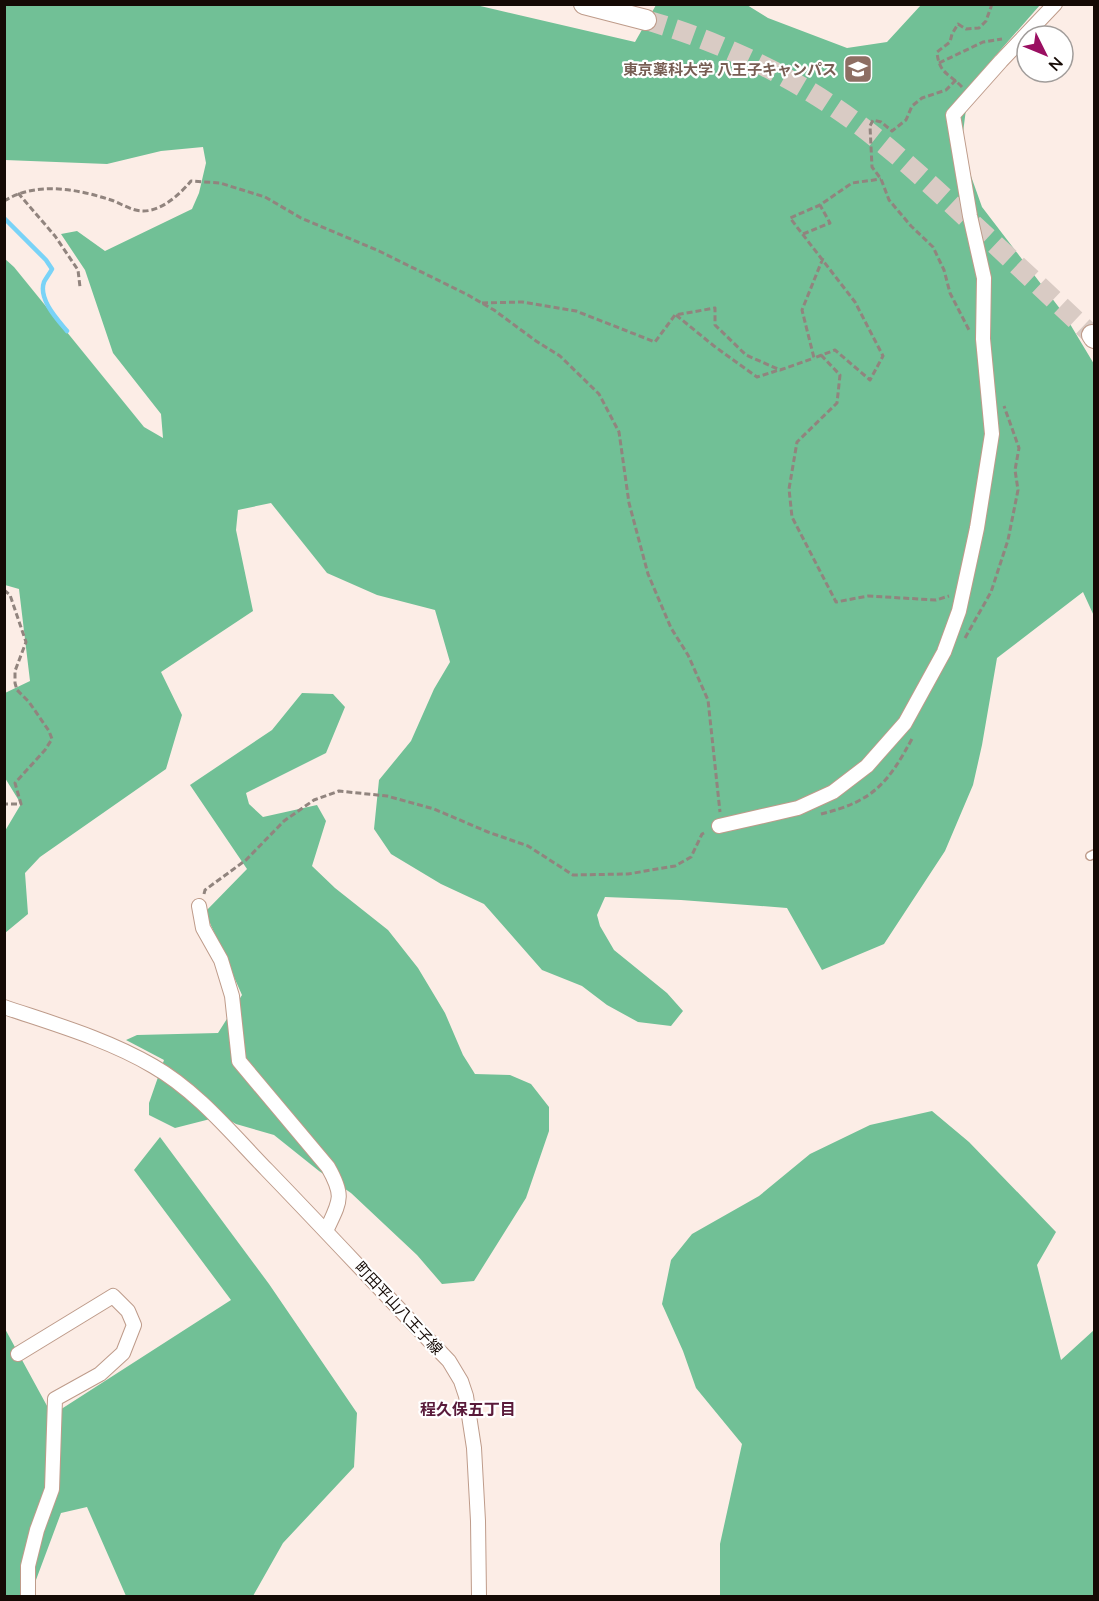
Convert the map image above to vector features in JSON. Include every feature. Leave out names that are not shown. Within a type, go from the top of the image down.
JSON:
[{"type":"main road","points":[[584,4],[646,20]]},
{"type":"street","points":[[1036,24],[1056,4]]},
{"type":"street","points":[[719,826],[798,808],[833,792],[867,766],[905,723],[944,652],[959,611],[977,528],[992,434],[983,339],[984,278],[970,216],[953,115],[1015,46]]},
{"type":"street","points":[[199,906],[203,928],[221,960],[232,996],[239,1060],[328,1167],[340,1191],[340,1200],[326,1231]]},
{"type":"street","name":"町田平山八王子線","points":[[4,1007],[107,1044],[140,1059],[180,1085],[326,1231],[449,1361],[461,1381],[469,1411],[474,1448],[479,1596]]},
{"type":"street","points":[[18,1354],[113,1296],[128,1311],[134,1325],[123,1353],[100,1374],[55,1400],[51,1489],[28,1566],[28,1596]]},
{"type":"path","points":[[970,94],[956,80],[945,74],[938,64],[937,52],[950,42],[958,24],[966,29],[979,28],[986,21],[992,4]]},
{"type":"path","points":[[938,64],[983,42],[1015,37]]},
{"type":"path","points":[[956,80],[946,90],[922,98],[912,106],[906,120],[892,131],[881,122],[873,120],[870,126],[872,167],[889,200],[933,248],[944,270],[950,292],[970,332]]},
{"type":"path","points":[[675,315],[757,377],[835,350],[870,380],[883,356],[855,302],[790,218],[820,206],[852,183],[880,179]]},
{"type":"path","points":[[6,200],[18,193],[46,189],[80,191],[142,211],[177,197],[191,181],[220,183],[265,197],[301,218],[379,251],[482,303],[560,356],[598,394],[619,432],[629,503],[648,574],[671,628],[688,655],[708,700],[721,814],[719,826],[702,834],[691,857],[675,866],[628,874],[573,875],[528,846],[434,809],[387,796],[339,791],[314,800],[284,821],[246,860],[205,890],[199,906]]},
{"type":"path","points":[[18,193],[55,236],[78,270],[80,287]]},
{"type":"path","points":[[803,234],[830,223],[820,206]]},
{"type":"path","points":[[814,358],[802,310],[823,258]]},
{"type":"path","points":[[482,303],[522,302],[576,311],[655,342],[675,315],[715,308],[715,326],[746,355],[780,370]]},
{"type":"path","points":[[821,355],[840,375],[837,403],[797,442],[789,489],[792,517],[836,602],[868,596],[936,600],[963,592]]},
{"type":"path","points":[[960,647],[991,592],[1008,540],[1018,490],[1015,470],[1019,447],[1004,405]]},
{"type":"path","points":[[4,590],[10,596],[26,642],[15,671],[17,690],[29,702],[52,739],[15,783],[21,804],[4,804]]},
{"type":"path","points":[[817,815],[840,809],[868,796],[886,781],[915,733]]},
{"type":"green space","points":[[5,5],[476,5],[635,42],[656,5],[747,5],[768,18],[847,48],[887,42],[921,5],[1040,5],[1023,24],[1015,24],[1015,34],[969,86],[961,148],[982,207],[1064,314],[1094,364],[1094,616],[1083,592],[997,658],[973,785],[945,851],[884,944],[822,970],[787,908],[605,897],[597,915],[600,926],[614,950],[667,993],[683,1011],[671,1026],[638,1022],[607,1005],[582,986],[542,970],[484,904],[441,884],[391,854],[374,829],[379,780],[411,741],[434,689],[450,662],[435,610],[377,595],[327,573],[271,503],[238,510],[236,530],[253,611],[161,672],[182,715],[166,769],[40,857],[25,873],[28,914],[5,933],[5,831],[21,804],[5,778],[5,693],[30,681],[19,589],[5,585],[4,258],[14,267],[144,427],[163,438],[161,414],[113,353],[85,270],[61,234],[77,231],[105,251],[192,209],[199,193],[206,163],[203,147],[161,151],[107,164],[5,160]]},
{"type":"green space","points":[[302,693],[333,694],[345,707],[326,753],[246,793],[249,804],[263,817],[317,805],[326,821],[312,866],[335,888],[388,930],[418,968],[445,1013],[463,1055],[475,1074],[510,1075],[531,1084],[549,1107],[549,1131],[526,1198],[474,1281],[442,1284],[417,1255],[351,1193],[274,1135],[236,1124],[222,1116],[175,1128],[149,1115],[149,1103],[164,1060],[126,1040],[137,1035],[218,1033],[242,995],[205,912],[247,869],[190,785],[272,730]]},
{"type":"green space","points":[[932,1111],[969,1142],[1056,1232],[1037,1265],[1061,1360],[1094,1330],[1094,1596],[720,1596],[720,1544],[742,1444],[696,1388],[683,1351],[662,1304],[671,1260],[692,1234],[759,1196],[810,1154],[870,1125]]},
{"type":"green space","points":[[160,1137],[269,1284],[357,1413],[354,1467],[283,1543],[253,1596],[126,1596],[87,1507],[61,1513],[30,1596],[5,1596],[4,1327],[52,1415],[231,1300],[134,1170]]},
{"type":"waterway","points":[[4,218],[52,269],[44,282],[44,295],[58,321],[67,331]]},
{"type":"tunnel","points":[[646,20],[728,49],[830,104],[885,145],[1092,335]]},
{"type":"place","name":"東京薬科大学 八王子キャンパス","points":[[858,69]]},
{"type":"district","name":"程久保五丁目","points":[[468,1409]]}]
